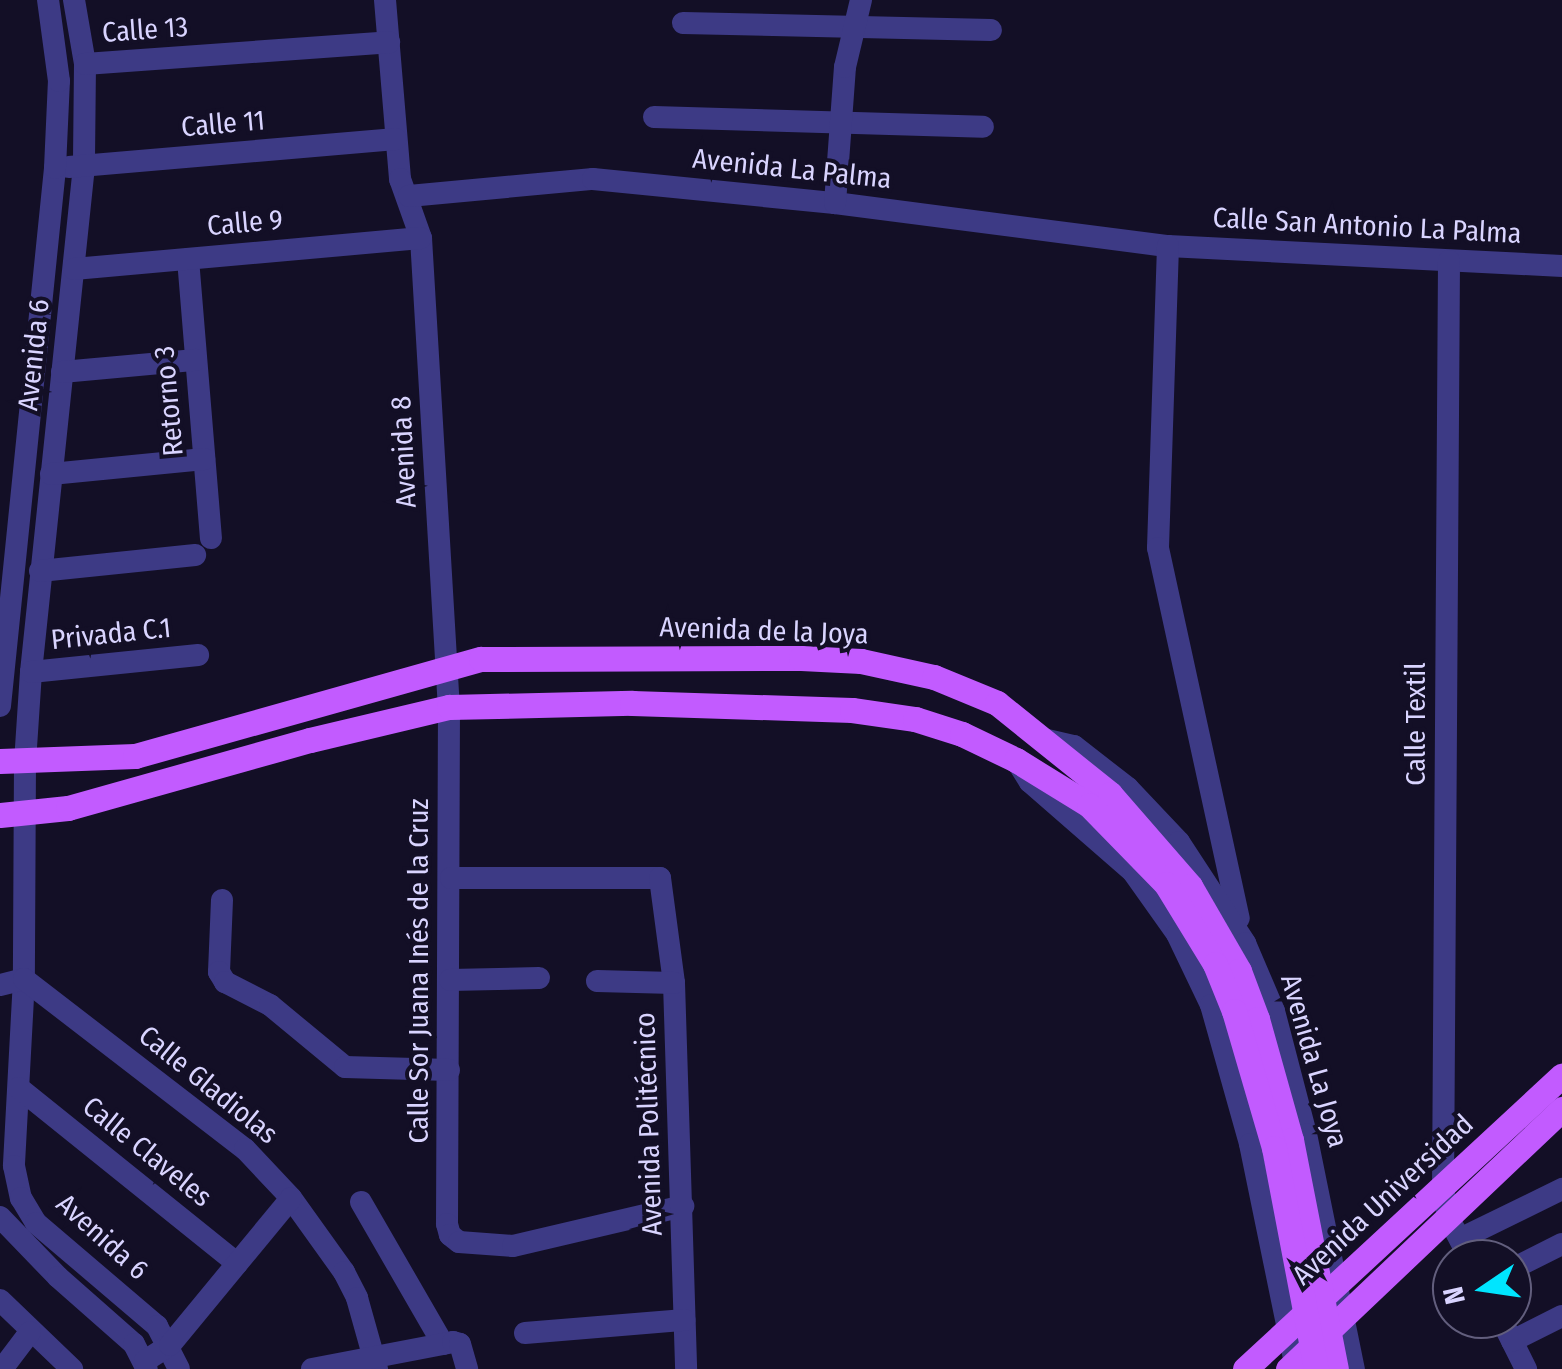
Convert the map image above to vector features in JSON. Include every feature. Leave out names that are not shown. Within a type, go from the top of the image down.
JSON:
[{"type":"main road","points":[[630,658],[632,702]]},
{"type":"main road","name":"Avenida de la Joya","points":[[12,762],[135,756],[481,659],[860,660],[934,677],[997,704],[1043,738],[1190,886],[1239,971],[1258,1018],[1290,1140],[1336,1369]]},
{"type":"main road","name":"Avenida de la Joya","points":[[13,815],[68,808],[310,740],[449,707],[632,702],[852,710],[915,719],[962,734],[1100,799],[1166,884],[1215,964],[1274,1148],[1299,1367]]},
{"type":"main road","name":"Avenida Universidad","points":[[1244,1369],[1562,1075]]},
{"type":"main road","name":"Avenida Universidad","points":[[1299,1367],[1345,1313],[1459,1238],[1562,1109]]},
{"type":"street","name":"Avenida 6","points":[[0,706],[55,168],[58,80],[48,0]]},
{"type":"street","name":"Avenida 6","points":[[74,0],[84,64],[84,166],[30,672],[12,762],[24,979],[14,1166],[21,1198],[36,1224],[157,1326],[179,1369]]},
{"type":"street","points":[[385,0],[400,179],[409,196]]},
{"type":"street","points":[[835,203],[838,122],[862,0]]},
{"type":"street","points":[[683,23],[991,30]]},
{"type":"street","name":"Calle 13","points":[[84,64],[389,42]]},
{"type":"street","points":[[654,117],[983,127]]},
{"type":"street","name":"Calle 11","points":[[55,168],[396,139]]},
{"type":"street","name":"Avenida La Palma","points":[[409,196],[592,179],[835,203],[1168,246]]},
{"type":"street","name":"Avenida 8","points":[[409,196],[422,238],[449,707]]},
{"type":"street","name":"Calle 9","points":[[74,269],[422,238]]},
{"type":"street","points":[[1168,246],[1158,548],[1245,942]]},
{"type":"street","name":"Calle San Antonio La Palma","points":[[1168,246],[1562,266]]},
{"type":"street","name":"Retorno 3","points":[[40,571],[203,546],[204,460],[188,258]]},
{"type":"street","name":"Calle Textil","points":[[1449,261],[1443,1187],[1459,1238]]},
{"type":"street","points":[[62,372],[195,360]]},
{"type":"street","points":[[51,474],[204,460]]},
{"type":"street","name":"Privada C.1","points":[[30,672],[198,655]]},
{"type":"street","name":"Calle Sor Juana Inés de la Cruz","points":[[449,707],[450,1235],[459,1242],[513,1246],[683,1206]]},
{"type":"street","name":"Avenida La Joya","points":[[1043,738],[1074,746],[1099,762],[1179,842],[1245,942],[1274,1011],[1345,1313],[1354,1369]]},
{"type":"street","points":[[1016,760],[1030,782],[1133,872],[1177,934],[1211,1005],[1250,1144],[1299,1367]]},
{"type":"street","points":[[1179,842],[1202,840],[1218,824]]},
{"type":"street","name":"Avenida Politécnico","points":[[451,878],[660,878],[674,983],[686,1369]]},
{"type":"street","points":[[222,900],[219,972],[225,982],[270,1005],[345,1067],[449,1070]]},
{"type":"street","points":[[450,980],[539,978]]},
{"type":"street","points":[[0,985],[24,979]]},
{"type":"street","name":"Calle Gladiolas","points":[[24,979],[245,1149],[291,1198],[344,1272],[375,1362]]},
{"type":"street","points":[[596,981],[674,983]]},
{"type":"street","name":"Calle Claveles","points":[[19,1088],[237,1263]]},
{"type":"street","points":[[1459,1238],[1562,1189]]},
{"type":"street","points":[[146,1365],[170,1345],[291,1198]]},
{"type":"street","points":[[361,1202],[467,1369]]},
{"type":"street","name":"Avenida 6","points":[[0,1217],[58,1277],[134,1344],[146,1365]]},
{"type":"street","points":[[1532,1259],[1562,1244]]},
{"type":"street","points":[[58,1277],[77,1257]]},
{"type":"street","points":[[0,1300],[72,1369]]},
{"type":"street","points":[[1526,1369],[1512,1341],[1562,1316]]},
{"type":"street","points":[[525,1333],[684,1320]]},
{"type":"street","points":[[1,1369],[30,1332]]},
{"type":"street","points":[[312,1369],[375,1362],[452,1344]]}]
